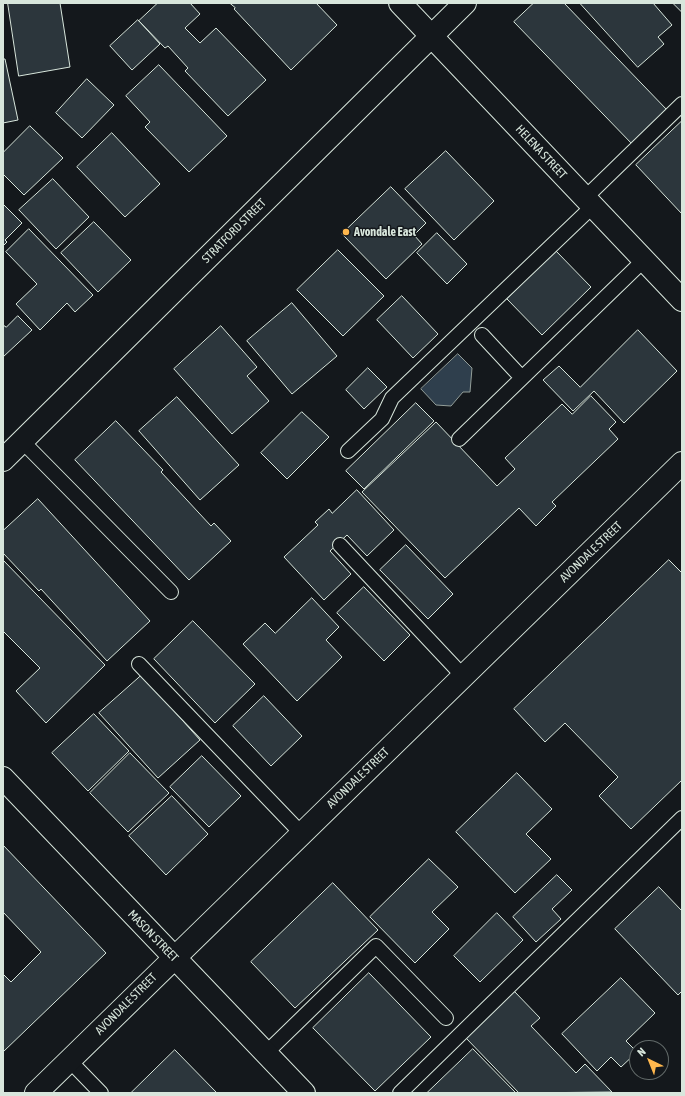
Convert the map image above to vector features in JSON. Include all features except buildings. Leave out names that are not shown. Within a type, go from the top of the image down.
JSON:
[{"type":"street","name":"HELENA STREET","points":[[400,3],[682,300]]},
{"type":"street","name":"STRATFORD STREET","points":[[3,460],[465,3]]},
{"type":"street","name":"AVONDALE STREET","points":[[36,1093],[682,463]]},
{"type":"street","name":"MASON STREET","points":[[3,778],[304,1093]]},
{"type":"lane","points":[[348,451],[382,418],[392,398],[589,202],[682,104]]},
{"type":"lane","points":[[459,438],[644,260]]},
{"type":"lane","points":[[482,335],[522,378]]},
{"type":"lane","points":[[22,441],[171,592]]},
{"type":"lane","points":[[340,545],[463,676]]},
{"type":"lane","points":[[139,664],[301,833]]},
{"type":"lane","points":[[400,1093],[682,818]]},
{"type":"lane","points":[[266,1053],[376,946],[446,1018]]},
{"type":"lane","points":[[69,1060],[101,1093]]},
{"type":"water","points":[[458,354],[472,368],[470,392],[463,392],[451,406],[436,405],[421,389]]},
{"type":"place","name":"Avondale East","points":[[346,232]]}]
